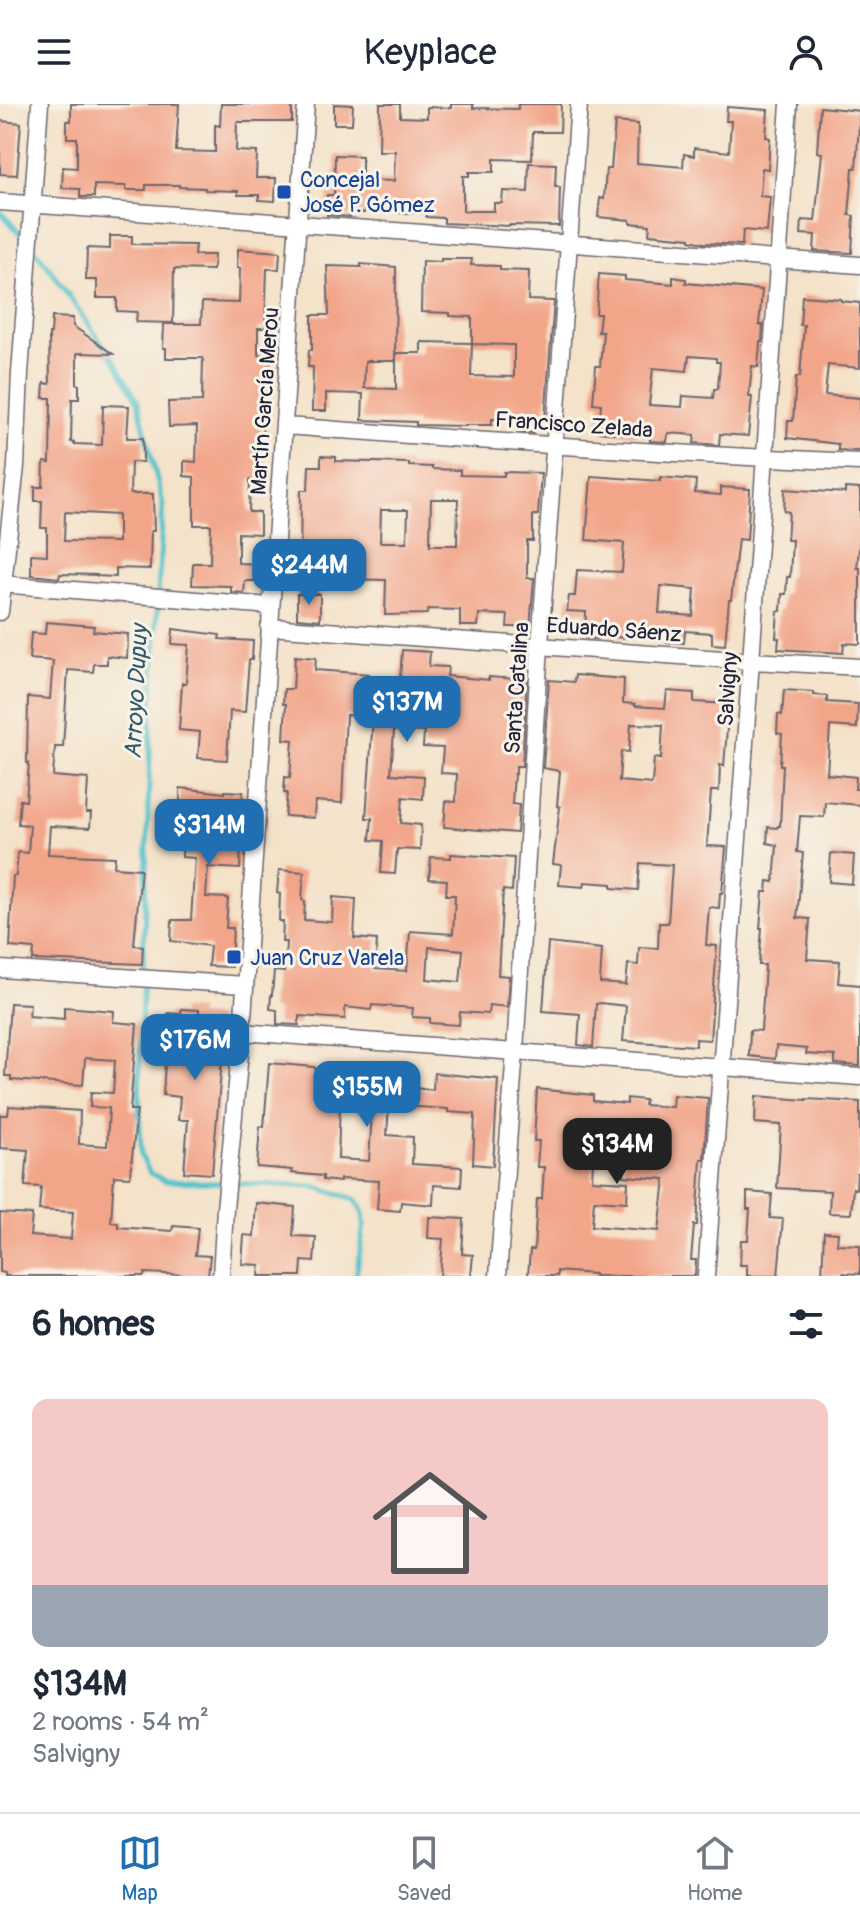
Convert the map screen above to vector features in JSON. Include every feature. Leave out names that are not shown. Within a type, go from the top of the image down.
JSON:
[{"type":"street","points":[[0,612],[16,466],[40,104]]},
{"type":"street","name":"Martín García Merou","points":[[221,1276],[242,1032],[306,104]]},
{"type":"street","name":"Santa Catalina","points":[[498,1276],[579,104]]},
{"type":"street","name":"Salvigny","points":[[706,1276],[789,104]]},
{"type":"street","points":[[3,203],[860,265]]},
{"type":"street","name":"Francisco Zelada","points":[[285,426],[555,446],[860,462]]},
{"type":"street","points":[[1,584],[270,606]]},
{"type":"street","name":"Eduardo Sáenz","points":[[269,627],[860,667]]},
{"type":"street","points":[[0,969],[244,985]]},
{"type":"street","points":[[242,1032],[860,1077]]},
{"type":"building","points":[[71,104],[179,104],[176,151],[215,152],[215,125],[220,126],[221,104],[292,104],[292,122],[237,122],[236,151],[257,152],[256,178],[276,178],[275,201],[259,200],[259,195],[238,195],[238,191],[179,185],[146,185],[146,190],[126,190],[126,186],[94,185],[94,197],[80,197],[80,189],[62,188],[63,167],[77,168],[77,138],[67,138]]},
{"type":"building","points":[[334,104],[353,105],[352,124],[334,124]]},
{"type":"building","points":[[380,104],[400,104],[400,117],[427,118],[427,107],[451,108],[451,104],[518,109],[518,104],[561,104],[560,132],[533,132],[532,160],[494,159],[494,172],[469,172],[469,176],[463,176],[463,211],[494,211],[494,203],[502,203],[503,191],[528,192],[529,163],[556,164],[555,187],[560,187],[559,226],[444,223],[444,218],[426,217],[426,213],[397,213],[397,205],[364,204],[364,213],[350,213],[350,217],[327,215],[327,195],[334,195],[335,155],[362,156],[362,180],[394,181],[395,151],[379,151]]},
{"type":"building","points":[[727,107],[768,110],[768,169],[762,168],[760,196],[770,197],[767,232],[743,230],[742,245],[704,243],[690,238],[649,234],[650,225],[630,223],[630,220],[598,217],[600,198],[604,199],[606,169],[611,169],[615,122],[638,124],[637,163],[683,167],[684,154],[694,156],[694,148],[729,152],[731,121],[726,121]]},
{"type":"building","points":[[820,107],[860,111],[849,215],[854,216],[852,253],[814,251],[815,235],[801,234],[802,220],[815,221],[822,153],[817,152]]},
{"type":"building","points":[[0,121],[21,123],[17,175],[0,174]]},
{"type":"building","points":[[110,236],[132,236],[132,244],[195,245],[194,255],[214,255],[213,270],[174,269],[173,323],[136,322],[137,312],[117,311],[117,298],[97,298],[97,280],[86,280],[87,248],[110,249]]},
{"type":"building","points":[[238,249],[280,252],[279,269],[267,269],[265,328],[258,328],[258,355],[271,355],[263,405],[265,453],[261,453],[261,480],[250,480],[249,512],[260,512],[260,534],[238,533],[238,563],[263,564],[262,581],[245,581],[244,593],[231,592],[231,586],[192,585],[193,563],[210,563],[211,525],[194,525],[194,477],[184,476],[184,461],[196,462],[197,426],[169,427],[168,402],[202,401],[203,358],[166,358],[166,348],[163,348],[164,324],[201,324],[202,302],[239,303]]},
{"type":"building","points":[[441,259],[472,259],[471,265],[529,271],[528,300],[554,301],[545,419],[534,418],[534,433],[520,432],[521,420],[492,419],[492,425],[466,426],[362,420],[363,394],[326,393],[326,411],[312,411],[313,367],[308,367],[309,350],[312,350],[312,315],[329,315],[327,266],[361,267],[361,264],[396,267],[395,361],[365,361],[364,388],[396,389],[396,353],[421,353],[421,342],[472,343],[472,317],[421,312],[422,261],[441,262]],"holes":[[[472,343],[514,345],[514,377],[471,376]]]},
{"type":"building","points":[[599,274],[625,276],[625,280],[673,284],[673,277],[686,279],[686,283],[762,290],[759,325],[763,325],[762,342],[758,367],[752,366],[748,436],[720,434],[719,445],[694,443],[695,435],[668,433],[667,442],[650,441],[650,436],[599,432],[601,404],[593,403],[603,332],[598,332],[600,314],[596,314]],"holes":[[[689,356],[716,358],[716,362],[720,362],[718,389],[714,389],[713,398],[683,396],[682,407],[649,405],[653,368],[687,371]]]},
{"type":"building","points":[[802,296],[860,303],[860,368],[828,365],[825,395],[860,398],[860,451],[838,450],[838,444],[787,438],[788,421],[793,421],[796,377],[800,377],[804,325],[800,325]]},
{"type":"building","points":[[52,317],[73,318],[73,326],[113,354],[77,353],[79,399],[72,399],[71,442],[102,445],[103,405],[129,406],[127,438],[143,438],[143,462],[131,462],[130,494],[153,494],[154,531],[151,531],[150,569],[116,568],[116,577],[31,575],[31,554],[47,555],[47,528],[41,528],[42,501],[35,501],[35,487],[43,487],[44,462],[50,463],[51,398],[43,398],[44,383],[50,384]],"holes":[[[65,512],[118,515],[118,542],[64,541]]]},
{"type":"building","points":[[321,456],[336,457],[336,461],[409,463],[409,466],[460,470],[460,475],[541,473],[538,515],[533,515],[533,541],[527,541],[527,578],[534,578],[530,627],[507,627],[508,615],[479,614],[478,626],[460,626],[460,610],[428,609],[427,614],[385,615],[386,580],[339,579],[339,567],[300,566],[301,490],[308,490],[309,466],[321,466]],"holes":[[[431,499],[458,499],[457,545],[430,545]],[[381,510],[408,510],[407,542],[380,542]]]},
{"type":"building","points":[[591,476],[696,480],[695,493],[721,495],[721,487],[750,489],[747,540],[738,539],[725,645],[712,644],[712,633],[685,631],[684,643],[667,642],[667,636],[634,633],[633,638],[585,638],[586,612],[567,611],[569,596],[575,596],[577,570],[622,572],[624,543],[586,540]],"holes":[[[661,586],[695,589],[693,616],[659,613]]]},
{"type":"building","points":[[845,488],[860,489],[857,568],[860,568],[860,644],[844,643],[843,653],[778,649],[778,611],[781,611],[782,594],[786,594],[787,577],[790,577],[792,540],[787,540],[789,512],[784,511],[785,489],[845,493]]},
{"type":"building","points":[[297,594],[320,594],[320,620],[297,618]]},
{"type":"building","points":[[46,622],[94,626],[93,631],[128,634],[127,658],[107,656],[107,664],[94,664],[93,672],[68,670],[63,747],[55,747],[53,776],[88,779],[86,813],[91,813],[90,828],[50,826],[48,854],[115,857],[114,867],[141,869],[134,945],[143,946],[142,964],[33,960],[34,949],[10,947],[13,876],[16,876],[18,852],[28,853],[30,825],[18,824],[20,800],[26,801],[29,763],[28,697],[50,699],[53,661],[29,659],[31,633],[45,634]]},
{"type":"building","points":[[173,629],[220,635],[219,639],[253,641],[245,712],[230,711],[227,760],[198,758],[200,732],[179,730],[182,683],[186,683],[189,645],[172,644]]},
{"type":"building","points":[[402,650],[430,652],[429,666],[448,667],[447,676],[527,680],[522,766],[516,766],[512,804],[519,805],[517,833],[444,827],[446,801],[456,802],[457,774],[441,773],[443,748],[423,747],[424,732],[394,730],[391,774],[424,776],[423,799],[403,797],[401,823],[421,825],[420,850],[397,849],[395,874],[381,873],[383,841],[370,840],[372,818],[366,818],[373,717],[346,715],[342,803],[315,801],[314,818],[285,816],[285,777],[290,778],[293,740],[284,739],[286,704],[283,704],[284,689],[293,689],[295,656],[316,658],[315,670],[400,680]]},
{"type":"building","points":[[575,675],[624,679],[623,703],[635,706],[665,708],[667,691],[694,693],[694,702],[729,704],[724,766],[720,765],[719,791],[711,791],[707,846],[726,847],[719,908],[709,907],[706,945],[717,946],[710,1040],[696,1039],[696,1046],[623,1041],[626,1006],[600,1003],[596,1004],[593,1047],[578,1045],[580,1014],[543,1011],[548,943],[602,949],[600,983],[626,985],[628,964],[638,965],[639,947],[658,948],[659,923],[668,923],[672,865],[640,863],[638,890],[585,882],[584,887],[559,885],[561,865],[553,864],[560,807],[557,806],[560,771],[543,768],[549,680],[574,682]],"holes":[[[631,724],[663,725],[661,759],[654,758],[652,784],[619,781],[621,751],[629,752]]]},
{"type":"building","points":[[784,690],[814,692],[814,695],[827,696],[827,702],[858,704],[857,728],[830,726],[827,774],[856,777],[855,789],[860,789],[860,805],[825,802],[824,817],[800,816],[797,852],[803,853],[797,918],[810,919],[807,959],[840,961],[838,983],[860,985],[860,1066],[835,1064],[835,1056],[806,1054],[807,1049],[776,1046],[775,1059],[749,1056],[750,1030],[761,1031],[765,965],[759,965],[760,928],[763,892],[767,892],[768,881],[774,882],[777,845],[767,843],[768,827],[780,826],[782,734],[777,733]]},
{"type":"building","points":[[180,788],[243,792],[240,869],[208,867],[206,897],[228,898],[226,928],[233,928],[231,967],[208,966],[210,946],[171,941],[172,920],[191,920],[195,858],[182,857]]},
{"type":"building","points":[[831,853],[854,855],[852,884],[829,882]]},
{"type":"building","points":[[451,854],[514,858],[512,891],[503,890],[498,975],[509,976],[507,1007],[489,1005],[488,1014],[460,1012],[459,1025],[430,1023],[430,1018],[412,1017],[413,1008],[372,1005],[371,1010],[345,1007],[345,1019],[299,1016],[299,1025],[277,1024],[277,1010],[270,1009],[271,995],[274,971],[284,972],[286,942],[282,942],[283,921],[279,921],[279,870],[304,872],[304,920],[332,922],[333,897],[356,899],[354,938],[377,940],[375,969],[407,971],[410,931],[453,934],[455,895],[446,895],[447,880],[429,879],[431,857],[451,858]],"holes":[[[429,947],[463,950],[460,982],[427,979]]]},
{"type":"building","points":[[10,1003],[30,1004],[29,1016],[64,1019],[64,1007],[114,1011],[113,1022],[137,1024],[130,1110],[137,1110],[130,1177],[114,1176],[111,1222],[118,1223],[118,1227],[172,1231],[173,1226],[198,1228],[195,1255],[210,1256],[208,1276],[145,1273],[144,1276],[5,1276],[0,1272],[0,1213],[32,1215],[30,1236],[71,1239],[73,1212],[39,1210],[41,1187],[25,1186],[28,1150],[0,1148],[0,1115],[8,1115],[9,1106],[80,1111],[79,1144],[107,1146],[109,1108],[90,1107],[91,1092],[113,1093],[115,1060],[85,1058],[83,1085],[11,1080],[11,1076],[5,1076]]},
{"type":"building","points":[[181,1009],[199,1010],[199,1016],[217,1017],[216,1033],[221,1033],[219,1060],[222,1060],[212,1174],[184,1172],[188,1120],[178,1120],[180,1097],[163,1095],[168,1013],[181,1014]]},
{"type":"building","points":[[269,1063],[338,1072],[338,1084],[372,1087],[373,1067],[405,1072],[404,1087],[433,1090],[434,1073],[498,1079],[493,1166],[473,1164],[475,1114],[389,1105],[387,1135],[413,1137],[412,1164],[462,1167],[461,1187],[434,1185],[433,1205],[401,1202],[400,1211],[377,1209],[379,1181],[340,1179],[340,1182],[323,1180],[323,1176],[291,1173],[292,1170],[257,1167],[260,1126],[264,1127]],"holes":[[[340,1102],[371,1104],[369,1161],[338,1159]]]},
{"type":"building","points":[[537,1089],[593,1095],[593,1101],[627,1104],[627,1098],[645,1100],[644,1105],[672,1107],[673,1095],[708,1098],[691,1260],[696,1260],[695,1276],[594,1276],[557,1271],[557,1276],[528,1276],[530,1250],[534,1250],[537,1199],[542,1199],[544,1167],[537,1167],[539,1141],[534,1141]],"holes":[[[594,1143],[626,1145],[624,1176],[665,1179],[659,1231],[592,1226],[594,1200],[627,1202],[628,1182],[592,1180]]]},
{"type":"building","points":[[756,1096],[860,1102],[860,1173],[857,1173],[856,1189],[853,1188],[851,1214],[829,1213],[830,1191],[777,1188],[781,1125],[755,1123]]},
{"type":"building","points":[[747,1192],[772,1194],[770,1218],[783,1219],[778,1276],[747,1276],[747,1265],[740,1265],[741,1240],[748,1240],[750,1209],[747,1209]]},
{"type":"building","points":[[256,1203],[295,1207],[293,1236],[316,1237],[314,1262],[302,1261],[301,1276],[259,1276],[260,1265],[242,1264],[244,1235],[254,1236]]},
{"type":"building","points":[[429,1217],[464,1219],[462,1254],[473,1255],[471,1276],[440,1276],[443,1239],[428,1238]]},
{"type":"building","points":[[824,1232],[838,1233],[837,1244],[860,1245],[860,1274],[822,1276]]},
{"type":"waterway","name":"Arroyo Dupuy","points":[[0,211],[25,239]]},
{"type":"waterway","name":"Arroyo Dupuy","points":[[34,250],[118,366],[138,402],[163,504],[151,722],[139,1090],[141,1156],[150,1173],[165,1181],[313,1186],[355,1199],[363,1211],[364,1225],[356,1276]]},
{"type":"place","name":"Concejal José P. Gómez","points":[[284,192]]},
{"type":"place","name":"Juan Cruz Varela","points":[[234,957]]}]
